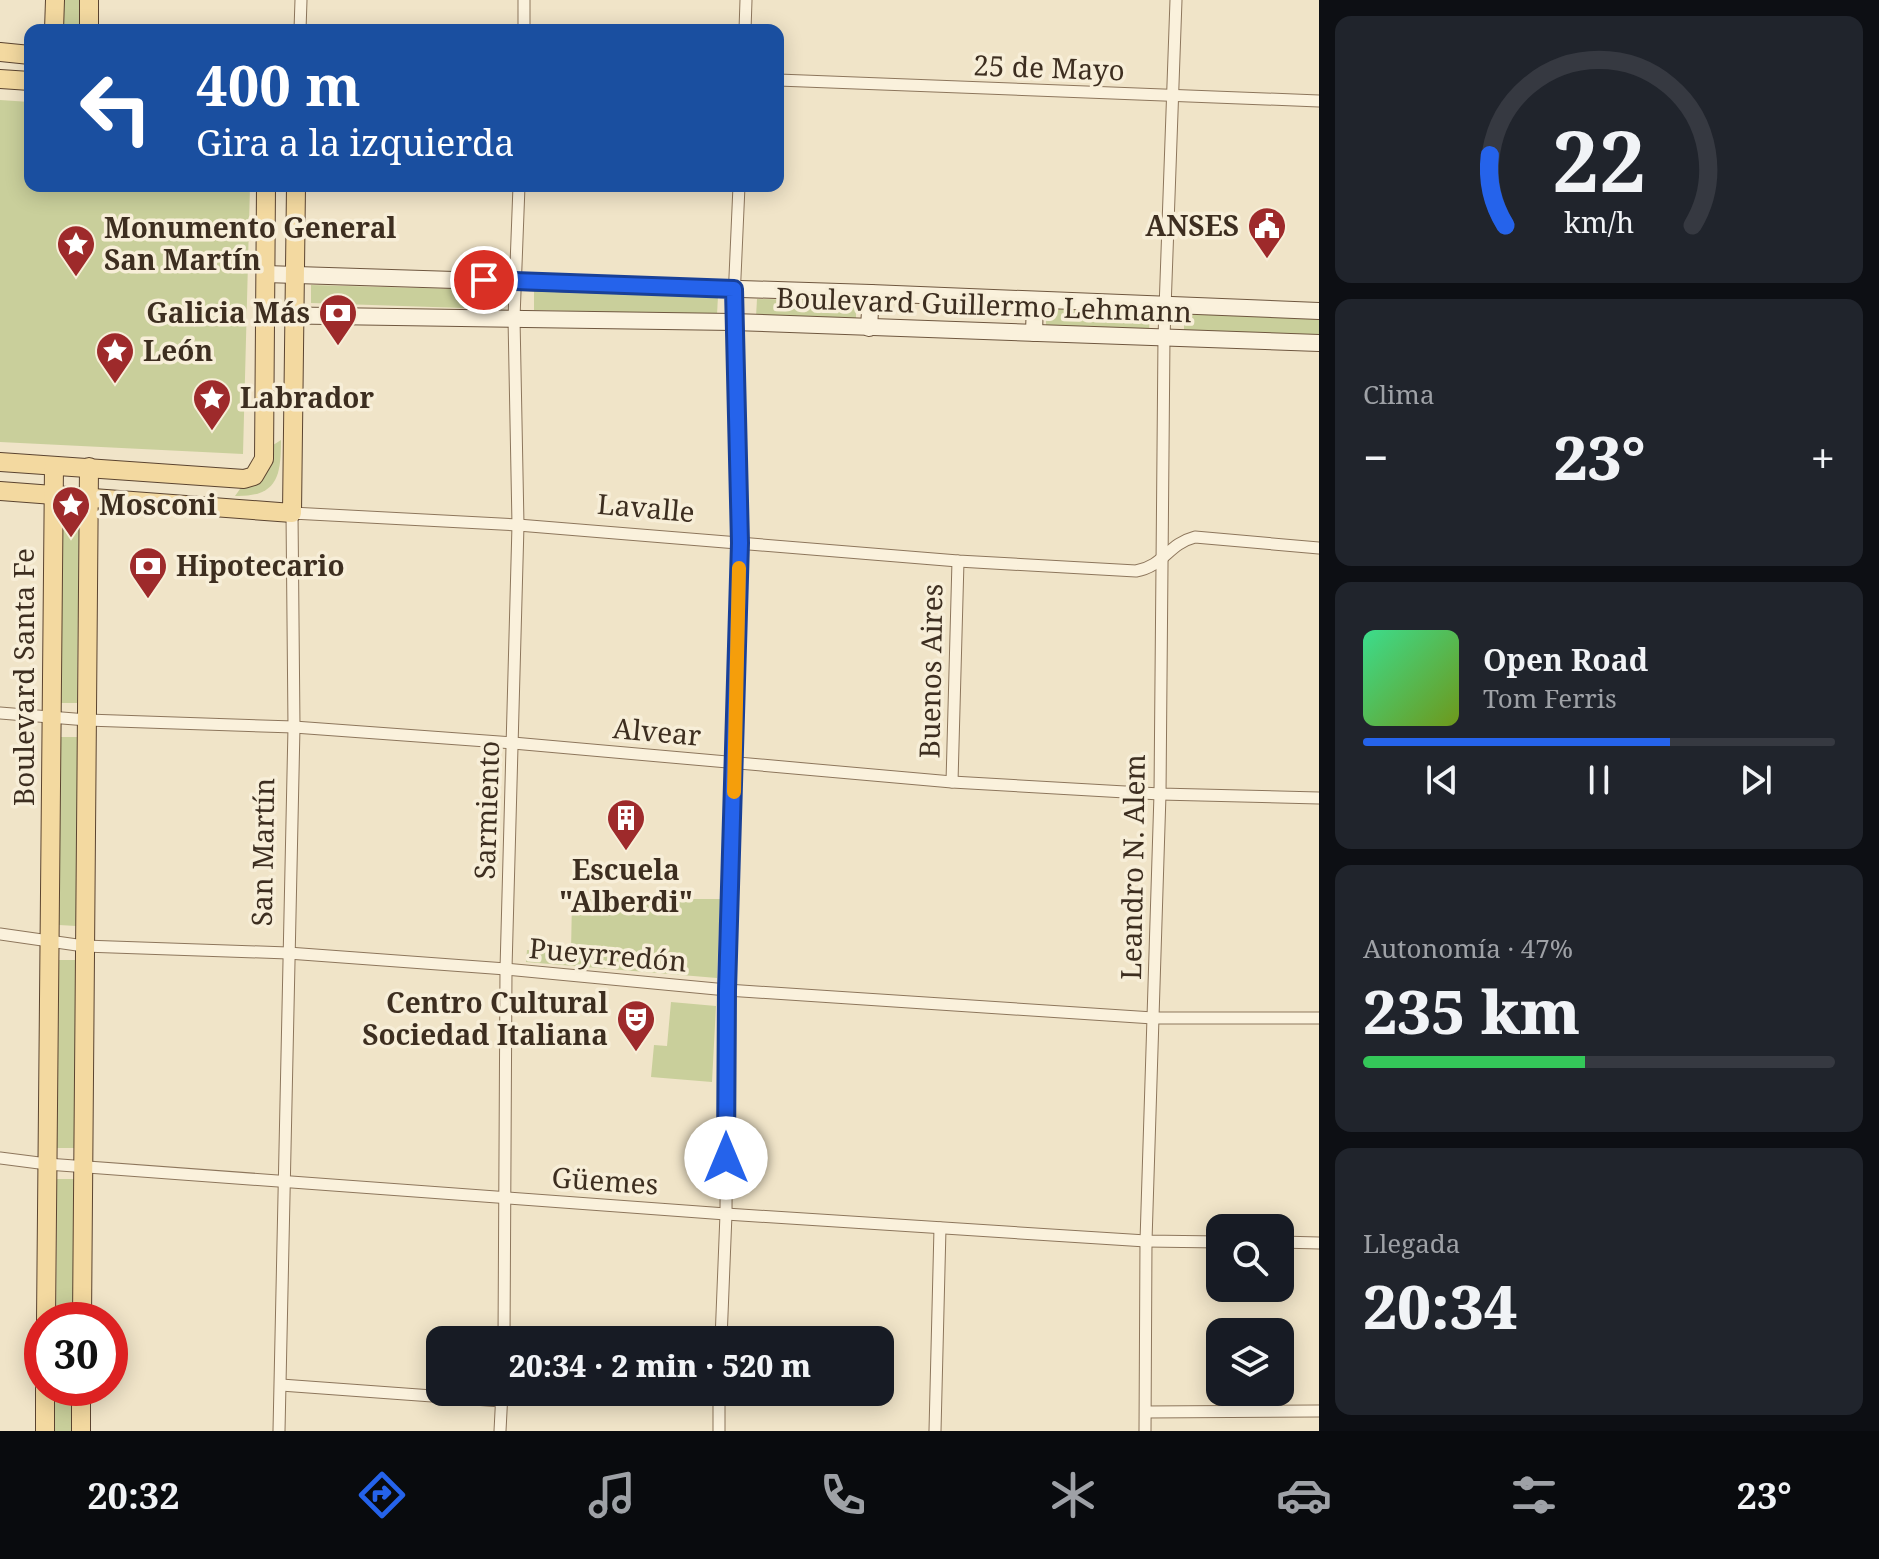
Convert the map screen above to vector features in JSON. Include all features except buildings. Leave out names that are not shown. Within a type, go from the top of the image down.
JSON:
[{"type":"main road","points":[[54,24],[55,0]]},
{"type":"main road","points":[[89,0],[89,24]]},
{"type":"main road","points":[[0,52],[24,54]]},
{"type":"main road","points":[[0,79],[24,81]]},
{"type":"main road","points":[[0,462],[244,479],[254,476],[264,459],[266,192]]},
{"type":"main road","name":"San Martín","points":[[292,513],[296,192]]},
{"type":"main road","name":"Boulevard Guillermo Lehmann","points":[[265,274],[1319,311]]},
{"type":"main road","points":[[869,328],[871,293]]},
{"type":"main road","points":[[1034,333],[1035,301]]},
{"type":"main road","name":"Boulevard Guillermo Lehmann","points":[[264,315],[733,322],[1319,343]]},
{"type":"main road","name":"Boulevard Santa Fe","points":[[46,1302],[54,466]]},
{"type":"main road","points":[[82,1302],[89,467]]},
{"type":"main road","name":"Lavalle","points":[[0,491],[292,513]]},
{"type":"main road","points":[[45,1406],[45,1431]]},
{"type":"main road","points":[[81,1406],[81,1431]]},
{"type":"street","points":[[300,24],[301,0]]},
{"type":"street","points":[[524,0],[524,24]]},
{"type":"street","points":[[745,24],[746,0]]},
{"type":"street","name":"Leandro N. Alem","points":[[1145,1431],[1146,1241],[1160,794],[1164,337],[1176,0]]},
{"type":"street","name":"25 de Mayo","points":[[784,80],[1319,101]]},
{"type":"street","name":"Sarmiento","points":[[504,1326],[506,969],[518,525],[514,318],[519,192]]},
{"type":"street","points":[[722,1326],[726,1214],[727,990],[740,543],[733,322],[739,192]]},
{"type":"street","name":"Lavalle","points":[[292,513],[518,525],[958,561],[1136,571],[1148,569],[1162,560],[1180,541],[1195,537],[1319,548]]},
{"type":"street","name":"San Martín","points":[[279,1431],[294,727],[292,513]]},
{"type":"street","name":"Buenos Aires","points":[[952,782],[958,561]]},
{"type":"street","name":"Alvear","points":[[0,713],[87,720],[294,727],[952,782],[1160,794],[1319,798]]},
{"type":"street","name":"Pueyrredón","points":[[0,934],[84,946],[288,953],[727,990],[1153,1018],[1319,1018]]},
{"type":"street","name":"Güemes","points":[[0,1158],[726,1214],[1146,1241],[1206,1242]]},
{"type":"street","points":[[935,1431],[940,1228]]},
{"type":"street","points":[[1294,1242],[1319,1243]]},
{"type":"street","points":[[281,1385],[426,1393]]},
{"type":"street","points":[[500,1431],[501,1406]]},
{"type":"street","points":[[719,1406],[719,1431]]},
{"type":"street","points":[[1146,1412],[1319,1411]]},
{"type":"green space","points":[[62,0],[81,0],[81,24],[62,24]]},
{"type":"green space","points":[[0,100],[24,102],[24,192],[250,192],[243,454],[0,442]]},
{"type":"green space","points":[[311,285],[494,290],[494,309],[311,303]]},
{"type":"green space","points":[[534,291],[718,296],[717,315],[534,310]]},
{"type":"green space","points":[[757,299],[856,301],[856,320],[756,317]]},
{"type":"green space","points":[[1046,308],[1150,313],[1149,331],[1046,327]]},
{"type":"green space","points":[[1184,313],[1319,318],[1319,337],[1184,331]]},
{"type":"green space","points":[[281,440],[280,464],[274,482],[260,493],[235,496],[270,447]]},
{"type":"green space","points":[[62,514],[79,514],[77,703],[61,703]]},
{"type":"green space","points":[[61,737],[78,737],[76,926],[59,925]]},
{"type":"green space","points":[[572,899],[720,899],[717,978],[526,962],[527,950],[571,952]]},
{"type":"green space","points":[[59,960],[76,960],[74,1148],[57,1148]]},
{"type":"green space","points":[[671,1002],[716,1006],[712,1082],[651,1077],[654,1045],[667,1046]]},
{"type":"green space","points":[[57,1179],[74,1179],[73,1302],[56,1302]]},
{"type":"green space","points":[[55,1406],[72,1406],[71,1431],[54,1431]]},
{"type":"slow traffic","points":[[734,792],[739,568]]},
{"type":"place","name":"ANSES","points":[[1267,260]]},
{"type":"place","name":"Monumento General San Martín","points":[[76,278]]},
{"type":"place","name":"Galicia Más","points":[[338,347]]},
{"type":"place","name":"León","points":[[115,385]]},
{"type":"place","name":"Labrador","points":[[212,432]]},
{"type":"place","name":"Mosconi","points":[[71,539]]},
{"type":"place","name":"Hipotecario","points":[[148,600]]},
{"type":"place","name":"Escuela \"Alberdi\"","points":[[626,852]]},
{"type":"place","name":"Centro Cultural Sociedad Italiana","points":[[636,1053]]},
{"type":"route","points":[[484,280],[734,289],[740,543],[727,990],[726,1158]]}]
